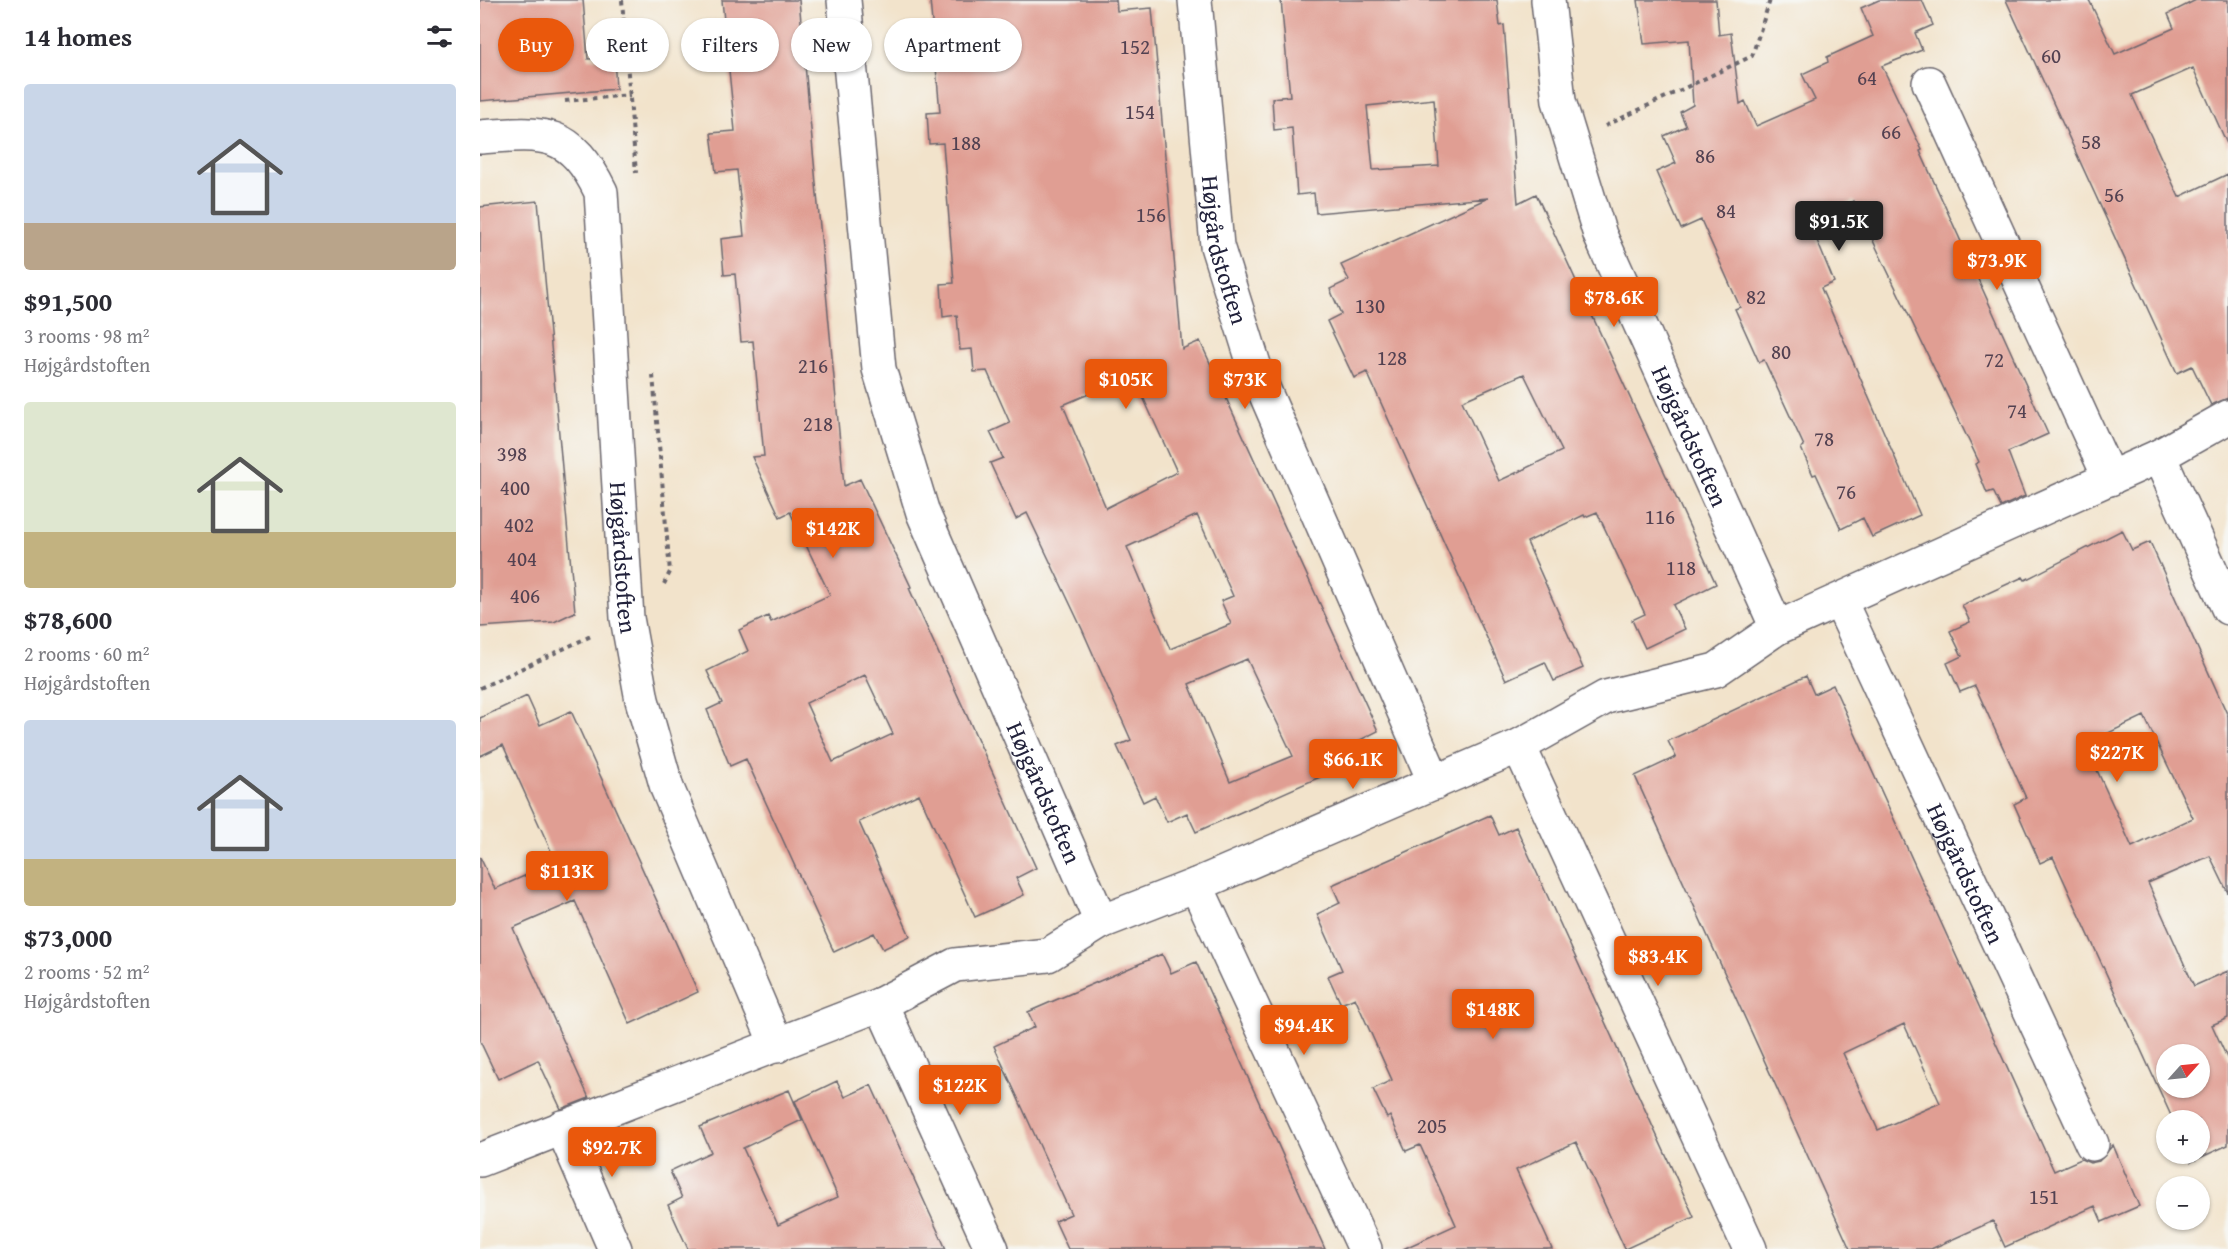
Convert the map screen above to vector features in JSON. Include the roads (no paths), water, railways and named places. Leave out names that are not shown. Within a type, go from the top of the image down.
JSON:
[{"type":"street","name":"Højgårdstoften","points":[[844,0],[879,369],[923,513],[1101,922]]},
{"type":"street","name":"Højgårdstoften","points":[[1195,0],[1217,246],[1257,374],[1435,783]]},
{"type":"street","name":"Højgårdstoften","points":[[1548,0],[1559,101],[1600,235],[1777,628]]},
{"type":"street","points":[[1929,83],[2110,479]]},
{"type":"street","name":"Højgårdstoften","points":[[480,137],[532,133],[567,144],[587,164],[602,192],[627,618],[642,700],[667,788],[777,1046]]},
{"type":"street","points":[[480,1160],[881,1004],[955,965],[1048,955],[1101,922],[1196,885],[1520,746],[1606,697],[1716,670],[1777,628],[2110,479],[2159,456],[2228,417]]},
{"type":"street","points":[[2159,456],[2228,608]]},
{"type":"street","name":"Højgårdstoften","points":[[1840,601],[2092,1144]]},
{"type":"street","points":[[1520,746],[1750,1249]]},
{"type":"street","points":[[1196,885],[1365,1249]]},
{"type":"street","points":[[881,1004],[992,1249]]},
{"type":"street","points":[[562,1127],[615,1249]]}]
